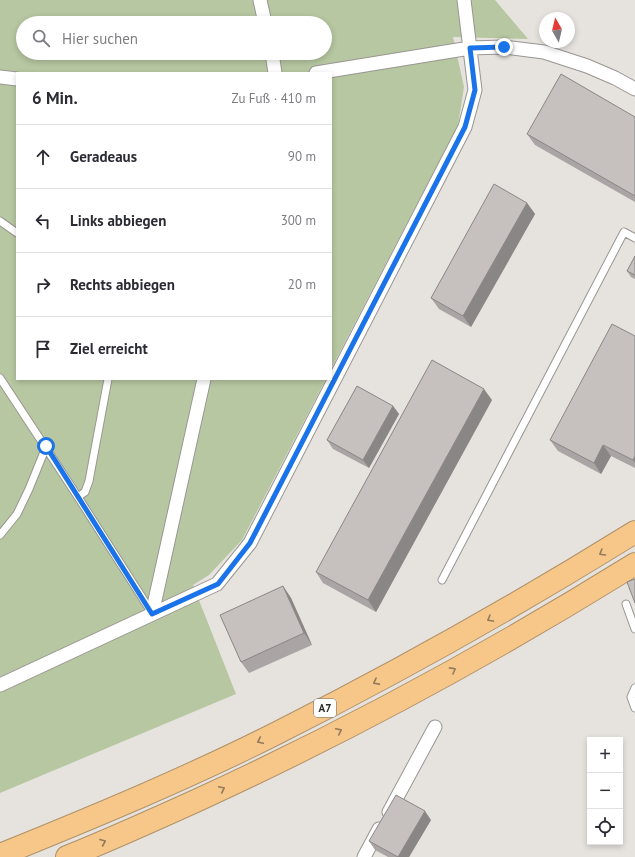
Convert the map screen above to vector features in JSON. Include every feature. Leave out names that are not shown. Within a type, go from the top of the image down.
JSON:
[{"type":"highway","name":"A7","points":[[0,855],[123,804],[278,733],[416,661],[635,532]]},
{"type":"highway","name":"A7","points":[[67,857],[223,788],[360,721],[508,639],[635,564]]},
{"type":"street","points":[[260,0],[263,16]]},
{"type":"street","points":[[0,686],[218,584],[250,543],[465,127],[475,90],[464,0]]},
{"type":"street","points":[[322,72],[470,48],[504,47],[544,52],[616,78],[635,89]]},
{"type":"street","points":[[273,60],[275,72]]},
{"type":"street","points":[[0,77],[16,79]]},
{"type":"street","points":[[152,614],[204,380]]},
{"type":"street","points":[[364,857],[435,727]]},
{"type":"lane","points":[[0,221],[16,232]]},
{"type":"lane","points":[[442,580],[624,232],[635,238]]},
{"type":"lane","points":[[0,378],[46,446],[152,614]]},
{"type":"lane","points":[[78,497],[85,492],[89,481],[108,380]]},
{"type":"lane","points":[[0,535],[20,508],[29,490],[46,446]]},
{"type":"lane","points":[[626,604],[635,629]]},
{"type":"lane","points":[[635,688],[631,697],[635,708]]},
{"type":"green space","points":[[0,0],[495,0],[528,39],[453,37],[464,87],[458,125],[332,367],[332,72],[16,72],[16,380],[325,380],[242,540],[209,575],[193,585],[236,694],[0,793]]},
{"type":"building","points":[[561,74],[635,117],[635,196],[527,134]]},
{"type":"building","points":[[494,184],[527,203],[463,316],[431,298]]},
{"type":"building","points":[[635,256],[635,275],[627,271]]},
{"type":"building","points":[[612,324],[635,336],[635,456],[633,460],[603,445],[594,463],[550,440]]},
{"type":"building","points":[[432,360],[484,389],[368,600],[316,572]]},
{"type":"building","points":[[357,386],[393,406],[363,460],[327,440]]},
{"type":"building","points":[[635,579],[635,603],[627,582]]},
{"type":"building","points":[[283,586],[304,633],[241,662],[220,615]]},
{"type":"building","points":[[396,795],[425,811],[398,857],[369,841]]},
{"type":"route","points":[[46,446],[152,614],[218,584],[250,543],[465,127],[475,90],[470,48],[504,47]]}]
